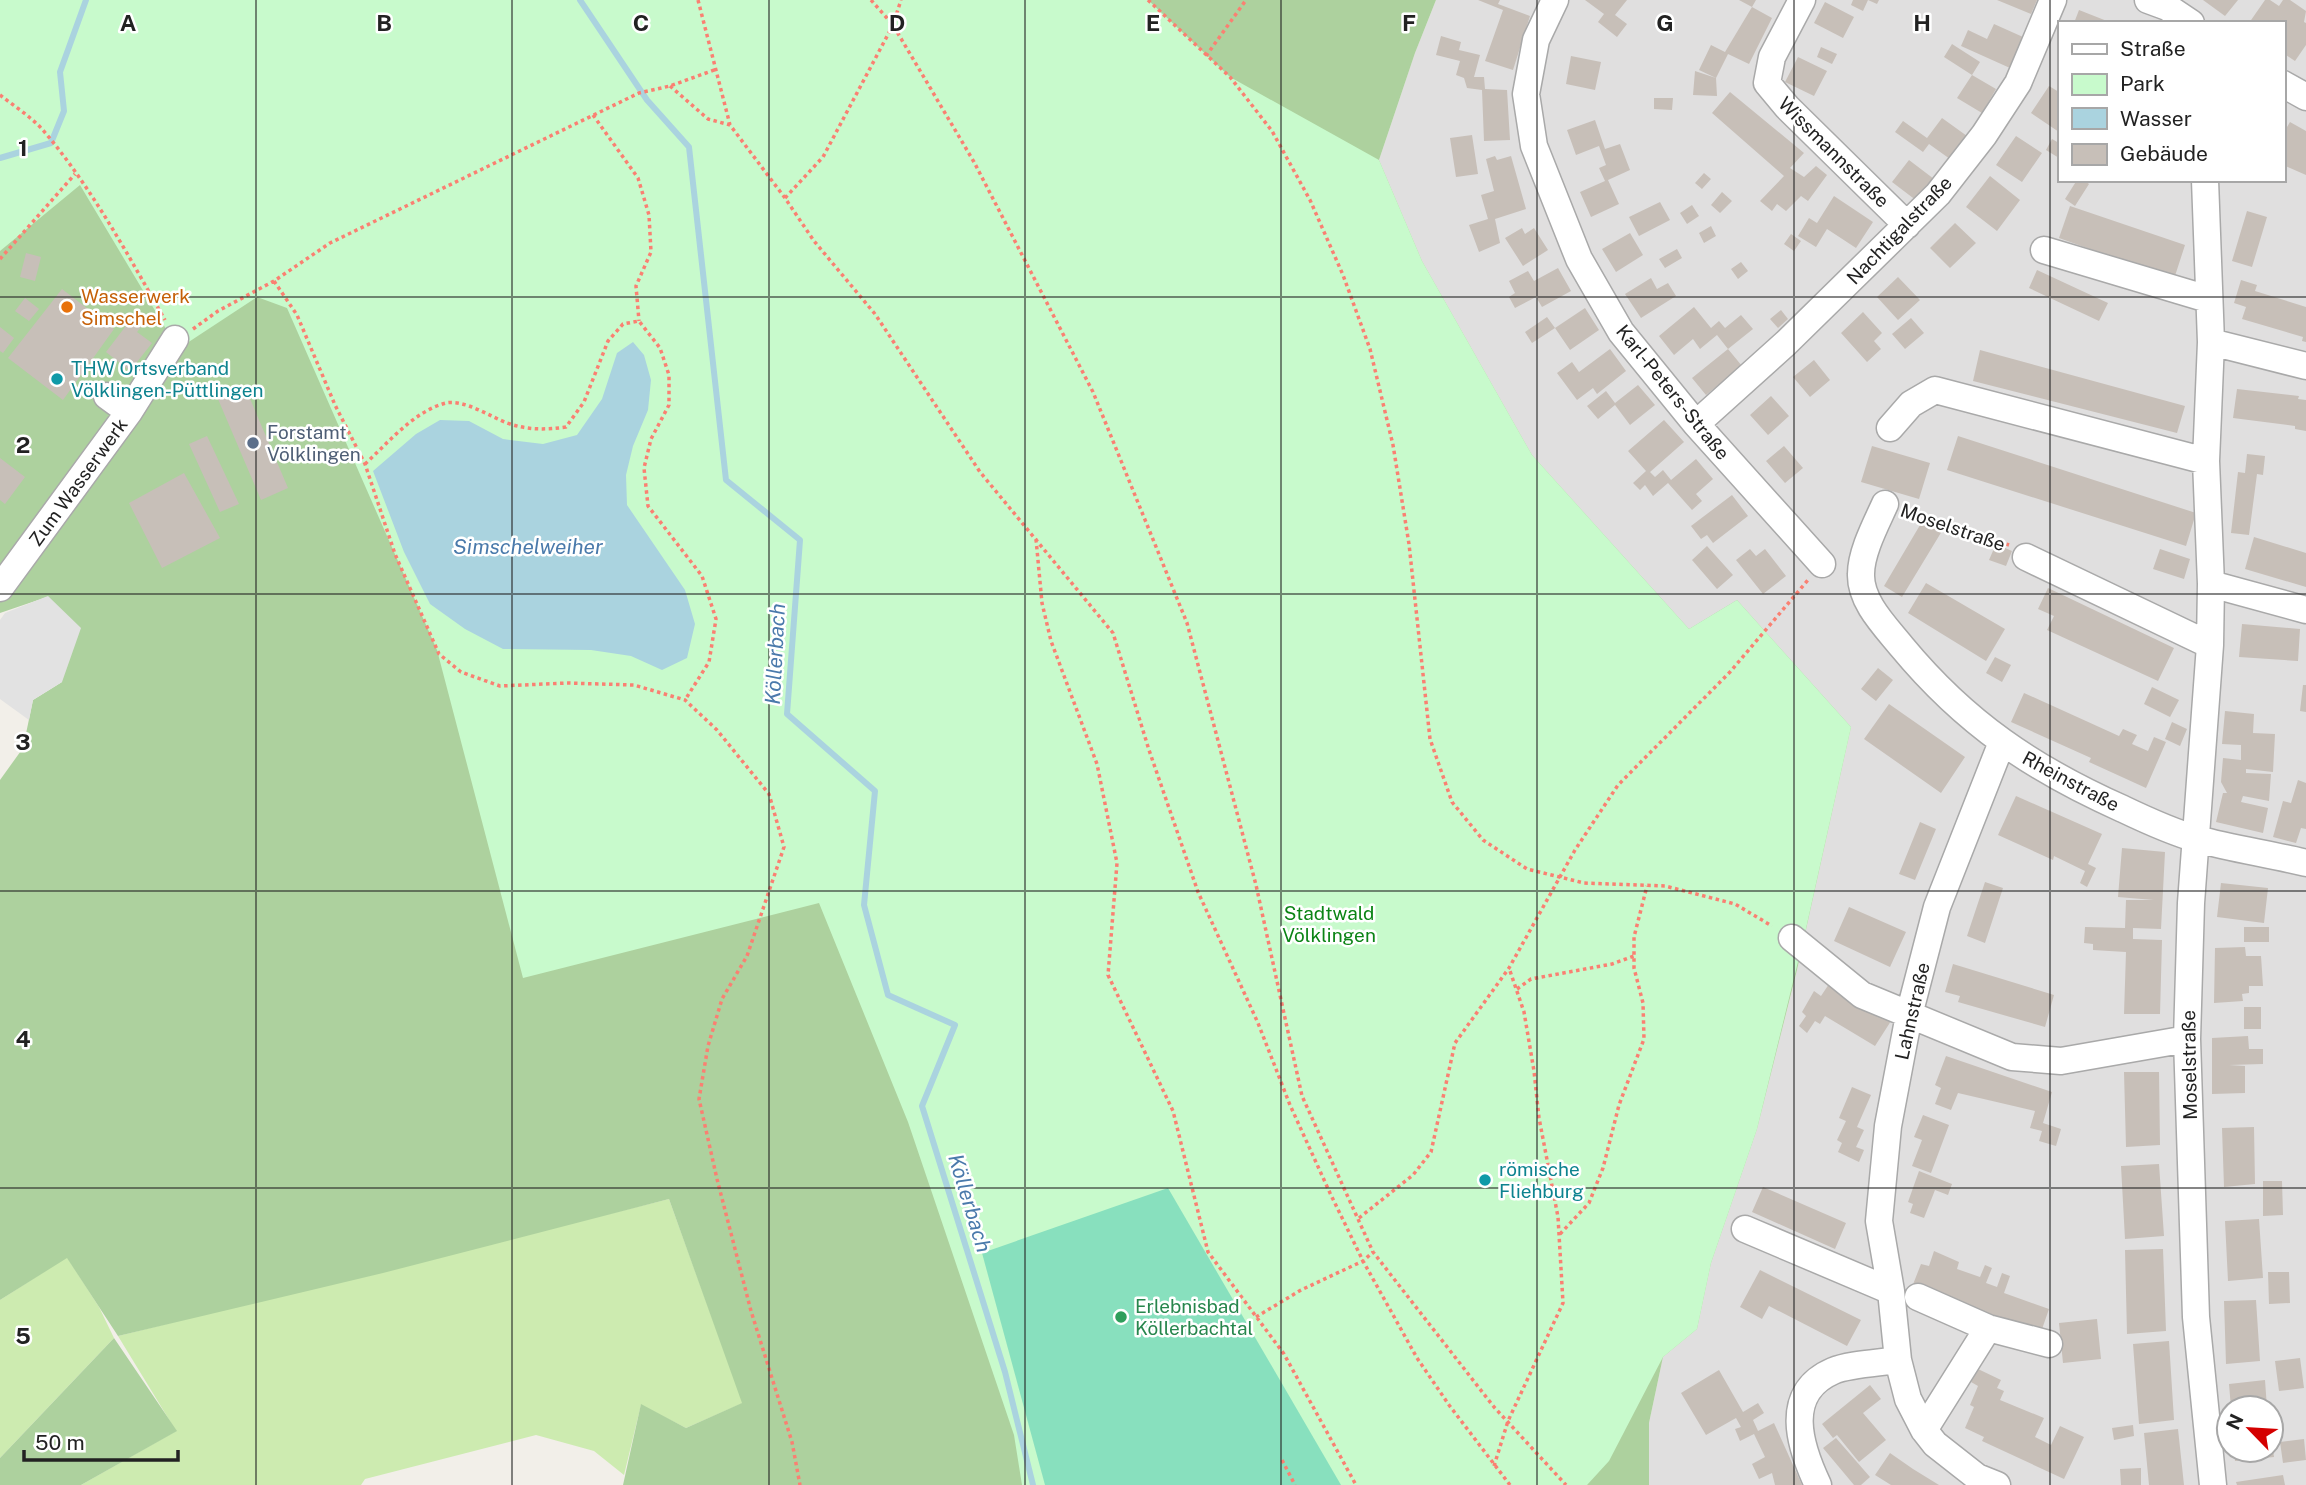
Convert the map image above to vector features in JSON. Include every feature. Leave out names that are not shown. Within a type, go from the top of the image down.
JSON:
[{"type":"street","name":"Karl-Peters-Straße","points":[[1555,0],[1536,40],[1526,94],[1534,146],[1579,259],[1621,332],[1696,424],[1822,564]]},
{"type":"street","name":"Wissmannstraße","points":[[1802,0],[1772,57],[1767,83],[1787,107],[1907,225]]},
{"type":"street","name":"Nachtigalstraße","points":[[1696,424],[1786,343],[1938,194],[1984,135],[2018,83],[2053,0]]},
{"type":"street","points":[[2159,2],[2188,21]]},
{"type":"street","points":[[2285,85],[2306,96]]},
{"type":"street","name":"Moselstraße","points":[[2205,182],[2211,342],[2206,461],[2211,584],[2210,645],[2191,903],[2187,1039],[2196,1317],[2213,1485]]},
{"type":"street","points":[[2044,250],[2208,299]]},
{"type":"street","name":"Zum Wasserwerk","points":[[0,588],[129,412],[175,339]]},
{"type":"street","points":[[2211,342],[2306,366]]},
{"type":"street","points":[[1890,428],[1911,404],[1935,390],[2206,461]]},
{"type":"street","points":[[107,396],[129,412]]},
{"type":"street","name":"Moselstraße","points":[[1881,622],[1866,597],[1861,574],[1869,541],[1885,504]]},
{"type":"street","name":"Moselstraße","points":[[2026,557],[2210,645]]},
{"type":"street","points":[[2211,584],[2306,610]]},
{"type":"street","name":"Rheinstraße","points":[[1881,622],[1917,665],[1952,699],[2002,742],[2037,767],[2082,791],[2196,838],[2306,863]]},
{"type":"street","name":"Lahnstraße","points":[[1997,1485],[1977,1477],[1935,1444],[1924,1430],[1908,1399],[1898,1360],[1880,1221],[1888,1126],[1909,1015],[1937,907],[2002,742]]},
{"type":"street","points":[[1792,938],[1862,995],[2012,1057],[2061,1061],[2187,1039]]},
{"type":"street","points":[[1745,1229],[1891,1291]]},
{"type":"street","points":[[1918,1297],[1988,1328],[2049,1343]]},
{"type":"street","points":[[1924,1430],[1988,1328]]},
{"type":"street","points":[[1818,1485],[1805,1456],[1799,1428],[1802,1399],[1815,1382],[1834,1370],[1898,1360]]},
{"type":"path","points":[[698,0],[730,125],[814,241],[875,314],[980,472],[1113,633],[1149,750],[1198,892],[1258,1023],[1290,1105],[1363,1261],[1417,1358],[1510,1485]]},
{"type":"path","points":[[871,0],[892,25],[974,162],[1093,393],[1187,623],[1256,885],[1302,1096],[1373,1252],[1494,1407],[1566,1485]]},
{"type":"path","points":[[785,198],[823,157],[892,25],[901,0]]},
{"type":"path","points":[[1148,0],[1230,77],[1272,131],[1310,200],[1343,275],[1370,349],[1393,445],[1409,544],[1430,739],[1452,802],[1483,840],[1527,869],[1584,883],[1665,887],[1735,904],[1792,938]]},
{"type":"path","points":[[1206,56],[1246,0]]},
{"type":"path","points":[[0,95],[40,127],[75,173],[143,281],[175,339],[274,281],[330,243],[639,93],[670,86],[717,69]]},
{"type":"path","points":[[670,86],[708,119],[730,125]]},
{"type":"path","points":[[593,115],[638,178],[649,215],[651,252],[636,286],[639,321],[660,348],[669,375],[670,405],[651,439],[644,468],[648,506],[702,576],[716,619],[709,662],[685,700]]},
{"type":"path","points":[[0,259],[75,173]]},
{"type":"path","points":[[274,281],[298,315],[335,405],[365,464],[395,554],[439,654],[461,672],[500,686],[634,685],[685,700],[717,730],[769,794],[784,847],[747,956],[722,999],[708,1046],[699,1099],[751,1311],[792,1442],[800,1485]]},
{"type":"path","points":[[365,464],[418,416],[448,402],[475,408],[508,424],[541,431],[566,427],[584,402],[608,341],[623,324],[639,321]]},
{"type":"path","name":"Moselstraße","points":[[1885,504],[2014,547],[2026,557]]},
{"type":"path","points":[[1036,537],[1042,603],[1051,641],[1097,765],[1117,863],[1108,975],[1173,1111],[1208,1252],[1284,1354],[1356,1485]]},
{"type":"path","points":[[1359,1218],[1413,1175],[1431,1152],[1455,1043],[1509,968],[1560,877],[1618,785],[1730,672],[1822,564]]},
{"type":"path","points":[[1559,1234],[1589,1203],[1603,1168],[1619,1105],[1644,1039],[1643,1003],[1634,968],[1634,937],[1647,886]]},
{"type":"path","points":[[1517,989],[1531,979],[1612,964],[1634,956]]},
{"type":"path","points":[[1494,1466],[1508,1421],[1563,1303],[1559,1234],[1539,1118],[1527,1025],[1509,968]]},
{"type":"path","points":[[1256,1317],[1301,1290],[1363,1261],[1373,1252]]},
{"type":"path","points":[[1282,1460],[1295,1485]]},
{"type":"shaded area","points":[[1436,0],[2306,0],[2306,1485],[1649,1485],[1649,1423],[1663,1357],[1697,1329],[1711,1263],[1757,1129],[1797,970],[1851,727],[1689,630],[1532,455],[1422,261],[1379,160]]},
{"type":"shaded area","points":[[48,596],[81,628],[62,682],[33,700],[29,720],[0,699],[0,620],[5,613]]},
{"type":"green space","name":"Stadtwald Völklingen","points":[[0,0],[1436,0],[1379,160],[1422,261],[1532,455],[1689,629],[1737,600],[1851,727],[1797,970],[1757,1129],[1711,1263],[1697,1329],[1663,1357],[1649,1423],[1649,1485],[623,1485],[641,1404],[686,1428],[742,1403],[669,1199],[383,1273],[118,1336],[67,1258],[0,1300],[0,780],[23,748],[33,700],[62,682],[47,597],[0,613]]},
{"type":"green space","name":"Stadtwald Völklingen","points":[[0,0],[1148,0],[1230,77],[1379,160],[1422,261],[1532,455],[1689,629],[1737,600],[1851,727],[1805,933],[1757,1129],[1711,1263],[1697,1329],[1663,1357],[1609,1461],[1587,1485],[1022,1485],[1014,1435],[908,1122],[819,903],[523,978],[437,650],[287,308],[257,297],[178,349],[80,185],[0,251]]},
{"type":"green space","name":"Erlebnisbad Köllerbachtal","points":[[1168,1188],[1341,1485],[1045,1485],[982,1253]]},
{"type":"green space","points":[[669,1199],[743,1403],[686,1428],[641,1405],[624,1475],[594,1451],[536,1435],[365,1479],[361,1485],[81,1485],[176,1431],[118,1336]]},
{"type":"green space","points":[[67,1257],[99,1307],[114,1338],[0,1458],[0,1300]]},
{"type":"green space","points":[[114,1338],[177,1431],[81,1485],[0,1485],[0,1458]]},
{"type":"water","name":"Simschelweiher","points":[[633,342],[644,355],[651,380],[648,410],[633,446],[626,475],[627,505],[685,590],[695,624],[687,658],[662,670],[631,656],[591,650],[503,649],[465,629],[430,604],[404,552],[373,471],[416,434],[440,420],[469,421],[503,439],[543,444],[577,435],[602,399],[617,353]]},
{"type":"building","points":[[1478,0],[1500,0],[1498,4],[1530,16],[1513,70],[1485,61],[1503,10]]},
{"type":"building","points":[[1585,0],[1627,0],[1615,15],[1627,24],[1617,37],[1598,22],[1604,14]]},
{"type":"building","points":[[1739,0],[1756,0],[1752,7]]},
{"type":"building","points":[[1853,0],[1868,0],[1863,11],[1851,5]]},
{"type":"building","points":[[1997,0],[2037,0],[2031,14]]},
{"type":"building","points":[[2203,0],[2238,0],[2225,16]]},
{"type":"building","points":[[2265,0],[2279,6],[2283,0],[2290,0],[2306,11],[2306,45],[2295,61],[2285,54],[2285,21],[2250,21]]},
{"type":"building","points":[[1825,2],[1854,17],[1843,38],[1814,23]]},
{"type":"building","points":[[1752,7],[1772,18],[1749,64],[1728,54],[1716,78],[1699,70],[1711,45],[1725,52]]},
{"type":"building","points":[[2079,10],[2107,21],[2075,21]]},
{"type":"building","points":[[1994,24],[2023,37],[2010,68],[1961,46],[1968,30],[1987,39]]},
{"type":"building","points":[[1441,36],[1461,42],[1459,50],[1480,55],[1474,77],[1484,77],[1485,89],[1507,90],[1510,140],[1484,141],[1482,90],[1467,88],[1464,78],[1456,75],[1460,61],[1436,55]]},
{"type":"building","points":[[1952,44],[1980,62],[1972,75],[1944,57]]},
{"type":"building","points":[[1821,47],[1837,54],[1832,64],[1817,57]]},
{"type":"building","points":[[1571,56],[1601,62],[1595,90],[1566,84]]},
{"type":"building","points":[[1798,57],[1827,71],[1814,96],[1785,82]]},
{"type":"building","points":[[1695,71],[1716,78],[1717,96],[1693,95]]},
{"type":"building","points":[[1972,75],[1996,89],[1982,113],[1957,98]]},
{"type":"building","points":[[2049,86],[2058,91],[2058,131],[2031,113]]},
{"type":"building","points":[[1730,92],[1804,153],[1790,168],[1804,177],[1816,166],[1827,175],[1808,201],[1801,196],[1786,211],[1777,204],[1772,211],[1760,201],[1784,176],[1712,113]]},
{"type":"building","points":[[1654,98],[1673,98],[1672,110],[1654,109]]},
{"type":"building","points":[[1942,118],[1967,136],[1950,159],[1929,144],[1923,152],[1895,132],[1903,121],[1927,138]]},
{"type":"building","points":[[1595,120],[1605,149],[1620,144],[1630,170],[1608,180],[1619,204],[1591,217],[1580,192],[1605,181],[1599,168],[1606,165],[1599,146],[1576,155],[1567,130]]},
{"type":"building","points":[[2290,122],[2306,131],[2306,175],[2285,166],[2285,131]]},
{"type":"building","points":[[1472,135],[1478,174],[1456,177],[1450,138]]},
{"type":"building","points":[[2016,136],[2042,153],[2022,182],[1996,165]]},
{"type":"building","points":[[2052,139],[2058,142],[2058,157],[2046,150]]},
{"type":"building","points":[[1495,156],[1497,160],[1511,156],[1526,209],[1495,219],[1500,243],[1479,252],[1469,225],[1488,219],[1481,195],[1494,191],[1486,159]]},
{"type":"building","points":[[1909,160],[1934,179],[1917,201],[1892,182]]},
{"type":"building","points":[[1704,173],[1711,179],[1702,189],[1695,183]]},
{"type":"building","points":[[1990,176],[2020,200],[1997,231],[1966,207]]},
{"type":"building","points":[[2076,182],[2089,184],[2075,206],[2065,199]]},
{"type":"building","points":[[1722,192],[1732,201],[1720,213],[1711,205]]},
{"type":"building","points":[[1834,196],[1873,222],[1856,248],[1827,229],[1816,247],[1798,236],[1809,218],[1817,223]]},
{"type":"building","points":[[1660,202],[1670,220],[1639,236],[1629,217]]},
{"type":"building","points":[[1692,205],[1699,216],[1687,224],[1680,213]]},
{"type":"building","points":[[2070,206],[2185,245],[2174,279],[2059,238]]},
{"type":"building","points":[[2247,211],[2267,217],[2252,267],[2232,261]]},
{"type":"building","points":[[1955,223],[1976,243],[1950,268],[1930,248]]},
{"type":"building","points":[[1711,226],[1716,236],[1704,243],[1699,233]]},
{"type":"building","points":[[1522,228],[1525,234],[1534,228],[1548,250],[1523,266],[1505,238]]},
{"type":"building","points":[[1630,233],[1643,255],[1616,272],[1602,249]]},
{"type":"building","points":[[1791,234],[1801,241],[1794,251],[1784,244]]},
{"type":"building","points":[[1677,249],[1682,258],[1665,268],[1659,259]]},
{"type":"building","points":[[26,253],[41,257],[35,281],[20,277]]},
{"type":"building","points":[[1741,262],[1748,271],[1738,279],[1731,269]]},
{"type":"building","points":[[1558,268],[1571,291],[1542,307],[1536,297],[1515,308],[1509,297],[1515,293],[1509,281],[1528,271],[1534,281]]},
{"type":"building","points":[[2037,270],[2108,303],[2099,321],[2029,288]]},
{"type":"building","points":[[1898,277],[1920,300],[1898,320],[1877,297]]},
{"type":"building","points":[[1651,278],[1657,289],[1668,283],[1676,296],[1641,318],[1625,294]]},
{"type":"building","points":[[2241,280],[2257,285],[2255,291],[2306,307],[2306,342],[2302,341],[2303,337],[2242,319],[2246,307],[2234,303]]},
{"type":"building","name":"THW Ortsverband Völklingen-Püttlingen","points":[[62,289],[114,329],[63,400],[8,358]]},
{"type":"building","points":[[25,298],[39,309],[29,321],[15,311]]},
{"type":"building","points":[[1694,307],[1711,328],[1719,321],[1725,328],[1741,315],[1753,329],[1728,349],[1717,335],[1700,349],[1693,339],[1674,355],[1659,336]]},
{"type":"building","points":[[1585,308],[1599,330],[1570,350],[1555,328]]},
{"type":"building","points":[[1781,310],[1788,319],[1778,328],[1770,319]]},
{"type":"building","points":[[1863,312],[1882,333],[1874,341],[1881,349],[1867,362],[1841,333]]},
{"type":"building","points":[[135,314],[145,322],[137,332],[152,343],[130,371],[106,352]]},
{"type":"building","points":[[1547,317],[1555,328],[1532,343],[1525,332]]},
{"type":"building","points":[[1911,318],[1924,333],[1905,349],[1892,334]]},
{"type":"building","points":[[0,327],[14,338],[3,353],[0,351]]},
{"type":"building","points":[[1610,349],[1626,371],[1597,394],[1593,388],[1577,400],[1557,373],[1572,362],[1579,372]]},
{"type":"building","points":[[1728,349],[1742,366],[1706,395],[1692,378]]},
{"type":"building","points":[[1980,350],[2185,406],[2177,433],[1973,381]]},
{"type":"building","points":[[1814,360],[1830,380],[1810,397],[1793,377]]},
{"type":"building","points":[[1638,385],[1655,405],[1630,425],[1615,405],[1598,419],[1587,406],[1606,391],[1615,403]]},
{"type":"building","name":"Forstamt Völklingen","points":[[245,387],[288,488],[261,500],[218,399]]},
{"type":"building","points":[[2237,389],[2299,396],[2298,399],[2306,400],[2306,431],[2295,429],[2295,426],[2233,418]]},
{"type":"building","points":[[1771,396],[1789,416],[1768,435],[1750,415]]},
{"type":"building","points":[[1664,420],[1684,442],[1650,472],[1655,477],[1663,470],[1671,480],[1696,459],[1713,479],[1696,494],[1702,501],[1692,510],[1668,483],[1653,496],[1645,485],[1640,490],[1633,483],[1646,471],[1628,451]]},
{"type":"building","points":[[207,436],[239,504],[220,512],[189,444]]},
{"type":"building","points":[[1958,436],[2196,513],[2186,546],[1947,470]]},
{"type":"building","points":[[1784,446],[1803,468],[1785,483],[1766,461]]},
{"type":"building","points":[[1872,446],[1930,463],[1919,499],[1861,482]]},
{"type":"building","points":[[2247,454],[2265,456],[2263,475],[2257,474],[2249,535],[2231,533],[2238,472],[2245,473]]},
{"type":"building","points":[[0,458],[25,477],[5,504],[0,500]]},
{"type":"building","points":[[184,473],[220,538],[162,568],[129,503]]},
{"type":"building","points":[[1732,495],[1748,516],[1713,543],[1707,535],[1701,539],[1691,526]]},
{"type":"building","points":[[1923,520],[1942,531],[1902,597],[1884,586]]},
{"type":"building","points":[[2254,537],[2306,553],[2306,587],[2245,569]]},
{"type":"building","points":[[1996,544],[2012,551],[2006,566],[1989,560]]},
{"type":"building","points":[[1707,546],[1733,575],[1717,589],[1692,560]]},
{"type":"building","points":[[1750,549],[1756,556],[1765,549],[1786,576],[1763,594],[1736,560]]},
{"type":"building","points":[[2160,549],[2190,559],[2184,579],[2153,569]]},
{"type":"building","points":[[1926,583],[2005,629],[1986,661],[1908,613]]},
{"type":"building","points":[[2048,588],[2174,648],[2158,681],[2047,630],[2054,616],[2038,609]]},
{"type":"building","points":[[2242,624],[2300,629],[2298,661],[2239,657]]},
{"type":"building","points":[[1995,657],[2011,665],[2002,682],[1986,673]]},
{"type":"building","points":[[1878,668],[1893,680],[1876,701],[1861,689]]},
{"type":"building","points":[[2303,685],[2306,685],[2306,712],[2300,711]]},
{"type":"building","points":[[2152,687],[2179,700],[2170,717],[2144,704]]},
{"type":"building","points":[[2024,693],[2119,736],[2123,729],[2137,735],[2132,744],[2148,751],[2154,737],[2166,742],[2146,788],[2089,762],[2091,758],[2011,722]]},
{"type":"building","points":[[1889,704],[1965,757],[1941,793],[1864,739]]},
{"type":"building","points":[[2225,711],[2254,714],[2253,733],[2275,734],[2273,772],[2246,769],[2246,773],[2271,774],[2269,801],[2243,796],[2241,802],[2268,808],[2263,833],[2216,822],[2223,793],[2227,793],[2221,782],[2223,758],[2241,760],[2241,745],[2222,744]]},
{"type":"building","points":[[2172,722],[2187,729],[2180,746],[2165,739]]},
{"type":"building","points":[[2298,780],[2306,783],[2306,829],[2301,828],[2296,843],[2273,837],[2283,801],[2291,803]]},
{"type":"building","points":[[2016,796],[2102,834],[2088,864],[2096,868],[2087,887],[2080,883],[2085,871],[1998,835]]},
{"type":"building","points":[[1920,822],[1936,829],[1915,880],[1899,874]]},
{"type":"building","points":[[2122,848],[2165,852],[2161,929],[2133,928],[2133,939],[2162,940],[2160,1014],[2124,1014],[2126,952],[2093,950],[2093,944],[2084,943],[2085,927],[2125,928],[2126,900],[2154,900],[2118,897]]},
{"type":"building","points":[[1985,882],[2003,888],[1985,943],[1967,936]]},
{"type":"building","points":[[2221,883],[2268,888],[2264,923],[2217,917]]},
{"type":"building","points":[[1849,907],[1906,932],[1890,967],[1834,941]]},
{"type":"building","points":[[2244,927],[2269,927],[2269,942],[2244,942]]},
{"type":"building","points":[[2245,947],[2246,956],[2261,956],[2263,986],[2249,986],[2249,993],[2242,994],[2243,1001],[2214,1003],[2215,948]]},
{"type":"building","points":[[1953,964],[2054,995],[2045,1027],[1958,1002],[1960,996],[1945,992]]},
{"type":"building","points":[[1829,984],[1891,1021],[1875,1046],[1825,1016],[1820,1024],[1815,1021],[1807,1033],[1799,1026],[1806,1016],[1802,1012],[1814,991],[1821,996]]},
{"type":"building","points":[[2244,1007],[2261,1007],[2261,1029],[2244,1029]]},
{"type":"building","points":[[2248,1036],[2249,1049],[2263,1049],[2263,1064],[2229,1065],[2245,1066],[2245,1093],[2212,1094],[2212,1038]]},
{"type":"building","points":[[1946,1056],[2052,1092],[2043,1123],[2061,1129],[2056,1146],[2039,1141],[2042,1131],[2030,1128],[2035,1111],[1958,1093],[1951,1110],[1935,1104],[1941,1088],[1935,1085]]},
{"type":"building","points":[[2124,1072],[2159,1072],[2160,1145],[2126,1147]]},
{"type":"building","points":[[1852,1087],[1871,1095],[1857,1127],[1864,1130],[1856,1147],[1864,1150],[1859,1162],[1838,1152],[1842,1143],[1837,1140],[1846,1121],[1839,1118]]},
{"type":"building","points":[[1923,1115],[1949,1125],[1931,1173],[1912,1166],[1922,1140],[1914,1137]]},
{"type":"building","points":[[2254,1127],[2255,1184],[2224,1187],[2222,1128]]},
{"type":"building","points":[[2159,1164],[2164,1236],[2125,1239],[2121,1166]]},
{"type":"building","points":[[1919,1171],[1952,1184],[1948,1195],[1935,1190],[1924,1218],[1910,1213],[1913,1204],[1908,1202]]},
{"type":"building","points":[[2263,1181],[2282,1181],[2283,1215],[2263,1216]]},
{"type":"building","points":[[1763,1187],[1846,1223],[1835,1249],[1752,1212]]},
{"type":"building","points":[[2259,1219],[2263,1278],[2228,1281],[2225,1221]]},
{"type":"building","points":[[2163,1249],[2166,1331],[2127,1334],[2125,1250]]},
{"type":"building","points":[[1934,1251],[1959,1262],[1957,1269],[1980,1277],[1985,1265],[1992,1268],[1986,1283],[1997,1287],[2002,1273],[2010,1276],[2004,1293],[2049,1309],[2041,1332],[1912,1287],[1921,1264],[1929,1266]]},
{"type":"building","points":[[1760,1270],[1861,1320],[1847,1346],[1769,1306],[1762,1319],[1740,1307]]},
{"type":"building","points":[[2268,1272],[2289,1272],[2290,1303],[2269,1304]]},
{"type":"building","points":[[2256,1300],[2260,1361],[2226,1364],[2224,1301]]},
{"type":"building","points":[[2097,1319],[2101,1359],[2063,1363],[2059,1323]]},
{"type":"building","points":[[2169,1341],[2174,1420],[2139,1424],[2133,1344]]},
{"type":"building","points":[[2300,1358],[2304,1388],[2279,1391],[2275,1361]]},
{"type":"building","points":[[1978,1369],[2001,1380],[1997,1388],[2004,1391],[2000,1400],[2044,1418],[2035,1437],[2051,1445],[2060,1426],[2084,1437],[2064,1479],[1982,1441],[1984,1437],[1965,1428],[1974,1407],[1970,1405],[1978,1386],[1971,1382]]},
{"type":"building","points":[[1719,1370],[1743,1412],[1758,1403],[1764,1413],[1753,1420],[1758,1431],[1774,1423],[1802,1485],[1775,1485],[1772,1473],[1759,1479],[1752,1464],[1765,1457],[1754,1434],[1740,1441],[1735,1429],[1741,1427],[1736,1418],[1706,1435],[1681,1393]]},
{"type":"building","points":[[2265,1380],[2266,1394],[2230,1394],[2229,1384]]},
{"type":"building","points":[[1870,1385],[1881,1399],[1863,1413],[1886,1440],[1859,1462],[1837,1435],[1833,1438],[1822,1424]]},
{"type":"building","points":[[2133,1425],[2134,1436],[2114,1440],[2112,1428]]},
{"type":"building","points":[[2178,1429],[2184,1485],[2149,1485],[2144,1433]]},
{"type":"building","points":[[1836,1438],[1870,1477],[1861,1485],[1854,1485],[1823,1448]]},
{"type":"building","points":[[2304,1439],[2306,1460],[2285,1463],[2285,1441]]},
{"type":"building","points":[[1890,1453],[1939,1485],[1891,1485],[1875,1475]]},
{"type":"building","points":[[2141,1468],[2141,1485],[2121,1485],[2120,1469]]},
{"type":"building","points":[[2283,1475],[2285,1485],[2237,1485],[2236,1482]]},
{"type":"waterway","name":"Köllerbach","points":[[0,158],[51,143],[64,111],[60,72],[86,0]]},
{"type":"waterway","name":"Köllerbach","points":[[580,0],[647,100],[689,147],[726,480],[800,540],[787,714],[875,791],[864,905],[888,995],[955,1025],[922,1106],[1005,1372],[1033,1485]]},
{"type":"place","name":"Wasserwerk Simschel","points":[[67,307]]},
{"type":"place","name":"THW Ortsverband Völklingen-Püttlingen","points":[[57,379]]},
{"type":"place","name":"Forstamt Völklingen","points":[[253,443]]},
{"type":"place","name":"römische Fliehburg","points":[[1485,1180]]},
{"type":"place","name":"Erlebnisbad Köllerbachtal","points":[[1121,1317]]}]
